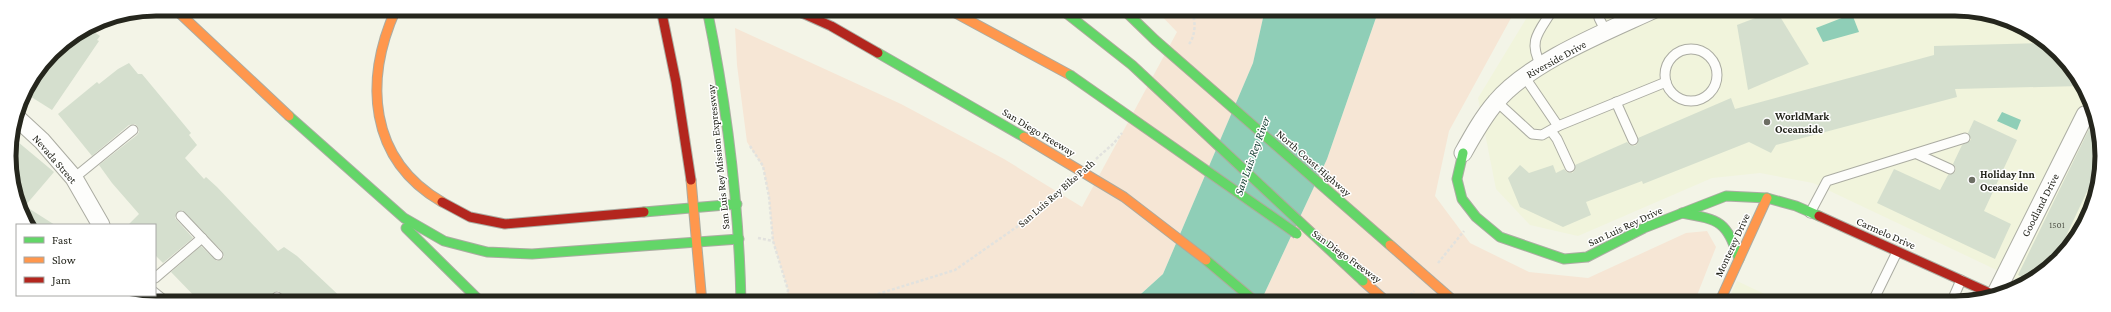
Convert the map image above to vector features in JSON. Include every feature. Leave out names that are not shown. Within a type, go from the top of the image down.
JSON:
[{"type":"main road","points":[[182,16],[323,148],[475,296]]},
{"type":"main road","points":[[392,16],[386,27],[379,53],[375,87],[378,110],[390,148],[400,164],[415,183],[442,202],[468,216],[505,224],[737,204]]},
{"type":"main road","points":[[662,16],[680,107],[696,208],[702,296]]},
{"type":"main road","name":"San Luis Rey Mission Expressway","points":[[708,16],[726,106],[737,204],[741,296]]},
{"type":"main road","name":"San Diego Freeway","points":[[808,16],[831,26],[1024,137],[1124,197],[1217,268],[1249,296]]},
{"type":"main road","name":"San Diego Freeway","points":[[961,16],[1070,75],[1363,281],[1380,296]]},
{"type":"main road","points":[[1070,16],[1132,65],[1363,281]]},
{"type":"main road","name":"North Coast Highway","points":[[1130,16],[1155,40],[1448,296]]},
{"type":"main road","points":[[323,148],[404,218],[444,241],[487,252],[532,254],[739,239]]},
{"type":"main road","name":"San Luis Rey Drive","points":[[1463,153],[1457,179],[1462,198],[1476,217],[1500,238],[1564,260],[1587,257],[1644,228],[1726,196],[1767,198]]},
{"type":"main road","name":"Carmelo Drive","points":[[1767,198],[1810,213],[1987,292]]},
{"type":"main road","name":"Monterey Drive","points":[[1722,296],[1767,198]]},
{"type":"main road","points":[[1682,213],[1709,217],[1718,224],[1730,234],[1739,259]]},
{"type":"street","name":"Riverside Drive","points":[[1463,153],[1496,101],[1524,76],[1541,65],[1640,16]]},
{"type":"street","name":"Goodland Drive","points":[[1997,290],[2089,116]]},
{"type":"street","name":"Nevada Street","points":[[20,125],[42,141],[74,178],[100,224]]},
{"type":"lane","points":[[1541,65],[1534,52],[1535,39],[1549,16]]},
{"type":"lane","points":[[1599,16],[1606,32]]},
{"type":"lane","points":[[1688,49],[1703,52],[1709,56],[1716,71],[1713,88],[1700,99],[1684,100],[1676,96],[1666,82],[1666,67],[1669,60],[1681,51],[1688,49]]},
{"type":"lane","points":[[1524,76],[1555,128],[1557,139],[1570,167]]},
{"type":"lane","points":[[1496,101],[1532,134],[1542,135],[1555,128],[1666,82]]},
{"type":"lane","points":[[1616,102],[1633,140]]},
{"type":"lane","points":[[74,178],[134,130]]},
{"type":"lane","points":[[1810,213],[1827,181],[1965,138]]},
{"type":"lane","points":[[1917,154],[1950,169]]},
{"type":"lane","points":[[181,216],[218,255]]},
{"type":"lane","points":[[156,277],[202,238]]},
{"type":"lane","points":[[1875,296],[1897,252]]},
{"type":"lane","points":[[1955,296],[1961,280]]},
{"type":"path","points":[[1185,50],[1194,37],[1194,16]]},
{"type":"path","name":"San Luis Rey Bike Path","points":[[1090,164],[1114,143],[1124,131]]},
{"type":"path","points":[[747,142],[763,166],[769,197],[773,241],[788,290],[787,296]]},
{"type":"path","name":"San Luis Rey Bike Path","points":[[871,296],[955,270],[1031,217],[1073,180]]},
{"type":"path","points":[[1435,266],[1476,217]]},
{"type":"path","points":[[1409,296],[1414,290]]},
{"type":"shaded area","points":[[1162,16],[1263,16],[1253,63],[1163,274],[1139,296],[787,296],[788,290],[773,241],[769,197],[763,167],[747,142],[737,65],[735,28],[901,104],[1004,159],[1082,207],[1177,32]]},
{"type":"shaded area","points":[[1377,16],[1512,16],[1449,131],[1435,196],[1470,243],[1529,272],[1588,278],[1686,233],[1707,231],[1716,247],[1697,296],[1263,296],[1327,159]]},
{"type":"shaded area","points":[[1528,16],[1964,16],[2000,23],[2017,30],[2040,45],[2054,57],[2076,86],[2088,111],[2094,138],[2095,165],[2090,192],[2084,210],[2071,234],[2054,255],[2033,272],[2019,281],[1813,183],[1760,173],[1712,178],[1578,236],[1530,225],[1496,189],[1478,98]]},
{"type":"shaded area","points":[[1737,281],[1769,296],[1730,296]]},
{"type":"water","name":"San Luis Rey River","points":[[1263,16],[1377,16],[1327,159],[1263,296],[1139,296],[1163,274],[1253,63]]},
{"type":"water","points":[[1847,16],[1853,16],[1859,32],[1823,42],[1816,28]]},
{"type":"water","points":[[2002,112],[2021,120],[2017,130],[1997,121]]},
{"type":"building","points":[[1760,16],[1780,16],[1809,64],[1748,90],[1737,25]]},
{"type":"building","points":[[92,31],[100,36],[97,40],[99,41],[52,110],[29,96],[30,94],[51,64],[71,45]]},
{"type":"building","name":"WorldMark Oceanside","points":[[2037,43],[2054,57],[2076,86],[1955,89],[1957,97],[1776,145],[1771,153],[1749,142],[1643,184],[1642,181],[1586,202],[1591,215],[1563,227],[1520,207],[1508,178],[1520,165],[1529,173],[1553,165],[1556,173],[1564,169],[1567,172],[1572,173],[1575,170],[1575,165],[1627,142],[1630,145],[1635,146],[1638,143],[1638,138],[1731,98],[1735,109],[1934,55],[1934,46]]},
{"type":"building","points":[[129,63],[138,74],[142,74],[191,133],[189,135],[197,145],[185,158],[204,179],[206,177],[217,187],[278,251],[284,247],[297,256],[340,296],[284,296],[278,291],[271,296],[194,296],[171,272],[201,246],[217,261],[224,257],[222,251],[182,210],[177,212],[175,218],[193,238],[163,263],[156,256],[156,224],[129,224],[139,214],[112,183],[99,165],[137,135],[139,132],[138,127],[135,124],[129,125],[92,156],[58,114],[97,82],[99,84],[118,69]]},
{"type":"building","name":"Holiday Inn Oceanside","points":[[1974,120],[2017,140],[1984,211],[2011,224],[1995,259],[1877,203],[1894,169],[1940,190],[1948,175],[1955,172],[1956,168],[1953,164],[1962,145],[1971,140],[1968,133]]},
{"type":"building","points":[[2090,127],[2092,128],[2095,156],[2092,183],[2061,247],[2054,255],[2033,272],[2024,278],[2018,275]]},
{"type":"building","points":[[18,142],[54,172],[25,206],[17,174],[16,147]]},
{"type":"building","points":[[25,206],[53,224],[34,224]]},
{"type":"traffic: fast","points":[[708,16],[731,155],[738,229],[741,296]]},
{"type":"traffic: fast","points":[[1070,16],[1132,65],[1363,281]]},
{"type":"traffic: fast","points":[[1130,16],[1155,40],[1390,245]]},
{"type":"traffic: fast","points":[[878,53],[1024,137]]},
{"type":"traffic: fast","points":[[1070,75],[1297,234]]},
{"type":"traffic: fast","points":[[289,116],[404,218],[444,241],[487,252],[532,254],[739,239]]},
{"type":"traffic: fast","points":[[1463,153],[1457,179],[1462,199],[1476,217],[1500,237],[1564,259],[1587,257],[1644,228],[1726,196],[1767,198],[1796,206],[1819,216]]},
{"type":"traffic: fast","points":[[644,212],[737,204]]},
{"type":"traffic: fast","points":[[1682,213],[1706,218],[1720,224],[1730,237],[1739,259]]},
{"type":"traffic: fast","points":[[406,228],[475,296]]},
{"type":"traffic: fast","points":[[1206,260],[1249,296]]},
{"type":"traffic: slow","points":[[182,16],[289,116]]},
{"type":"traffic: slow","points":[[393,16],[386,36],[379,63],[377,90],[379,116],[386,141],[399,164],[417,184],[442,202]]},
{"type":"traffic: slow","points":[[961,16],[1070,75]]},
{"type":"traffic: slow","points":[[1024,137],[1124,197],[1206,260]]},
{"type":"traffic: slow","points":[[691,180],[701,296]]},
{"type":"traffic: slow","points":[[1722,296],[1767,198]]},
{"type":"traffic: slow","points":[[1390,245],[1448,296]]},
{"type":"traffic: slow","points":[[1363,281],[1380,296]]},
{"type":"traffic: jam","points":[[662,16],[676,82],[691,180]]},
{"type":"traffic: jam","points":[[809,16],[831,26],[878,53]]},
{"type":"traffic: jam","points":[[442,202],[470,217],[505,224],[644,212]]},
{"type":"traffic: jam","points":[[1819,216],[1987,292]]},
{"type":"place","name":"WorldMark Oceanside","points":[[1767,122]]},
{"type":"place","name":"Holiday Inn Oceanside","points":[[1972,180]]}]
